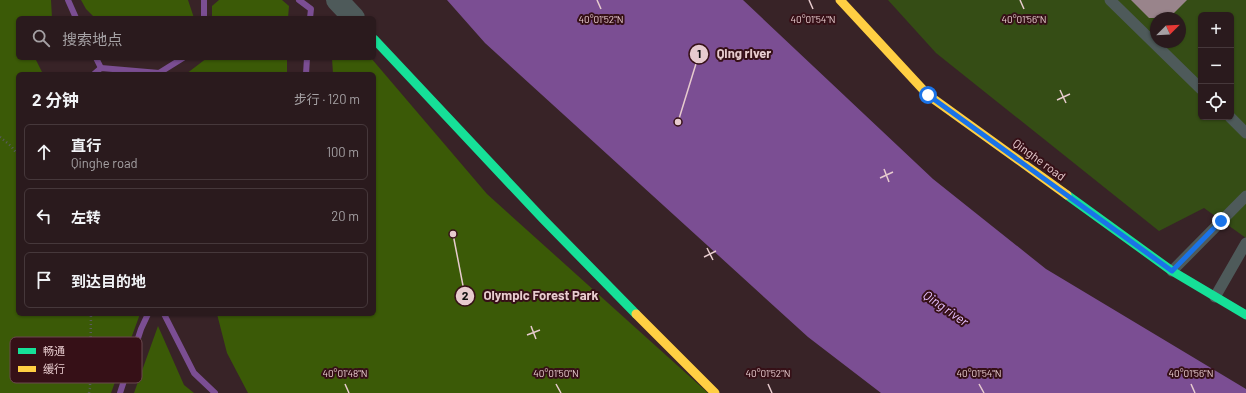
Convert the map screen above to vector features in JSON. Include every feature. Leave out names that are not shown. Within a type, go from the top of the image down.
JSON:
[{"type":"street","points":[[337,0],[352,16]]},
{"type":"street","name":"Qinghe road","points":[[840,0],[928,95],[1172,271],[1246,315]]},
{"type":"street","points":[[376,41],[543,218],[715,393]]},
{"type":"lane","points":[[1110,0],[1198,86]]},
{"type":"lane","points":[[1233,120],[1246,133]]},
{"type":"lane","points":[[1172,271],[1246,196]]},
{"type":"lane","points":[[1215,297],[1246,243]]},
{"type":"path","points":[[0,137],[16,153]]},
{"type":"path","points":[[91,316],[91,337]]},
{"type":"path","points":[[89,393],[90,383]]},
{"type":"green space","points":[[0,0],[51,0],[52,16],[16,16],[16,60],[36,60],[42,72],[16,72],[16,316],[139,316],[132,337],[10,337],[10,383],[115,383],[111,393],[0,393]]},
{"type":"green space","points":[[81,0],[188,0],[193,16],[93,16],[86,9]]},
{"type":"green space","points":[[219,0],[282,0],[289,6],[288,16],[212,16],[212,6]]},
{"type":"green space","points":[[888,0],[1246,0],[1246,238],[1204,208],[1159,231],[936,53]]},
{"type":"green space","points":[[204,60],[287,60],[287,72],[189,72]]},
{"type":"green space","points":[[332,60],[373,60],[487,194],[708,393],[248,393],[227,353],[218,316],[376,316],[376,72],[333,72]]},
{"type":"green space","points":[[158,326],[184,385],[194,393],[134,393],[138,383],[142,383],[142,371]]},
{"type":"water","points":[[447,0],[743,0],[933,179],[1046,269],[1246,389],[1246,393],[881,393],[808,337],[485,43]]},
{"type":"building","points":[[1131,0],[1187,0],[1175,12],[1150,12],[1149,18]]},
{"type":"waterway","points":[[68,0],[75,16]]},
{"type":"waterway","points":[[204,0],[204,16]]},
{"type":"waterway","points":[[299,0],[311,9],[310,16]]},
{"type":"waterway","points":[[97,60],[101,68]]},
{"type":"waterway","points":[[161,72],[180,60]]},
{"type":"waterway","points":[[306,72],[307,60]]},
{"type":"waterway","points":[[96,72],[101,68],[147,72]]},
{"type":"waterway","points":[[138,337],[147,316]]},
{"type":"waterway","points":[[165,316],[194,373],[215,393]]},
{"type":"waterway","points":[[120,393],[123,383]]},
{"type":"traffic: fast","points":[[376,41],[543,219],[636,314]]},
{"type":"traffic: fast","points":[[1067,195],[1172,271],[1246,315]]},
{"type":"traffic: slow","points":[[840,0],[928,95],[1067,195]]},
{"type":"traffic: slow","points":[[636,314],[715,393]]},
{"type":"place","name":"Qing river","points":[[678,122]]},
{"type":"place","name":"Olympic Forest Park","points":[[453,234]]},
{"type":"route","points":[[928,95],[1172,271],[1221,221]]}]
